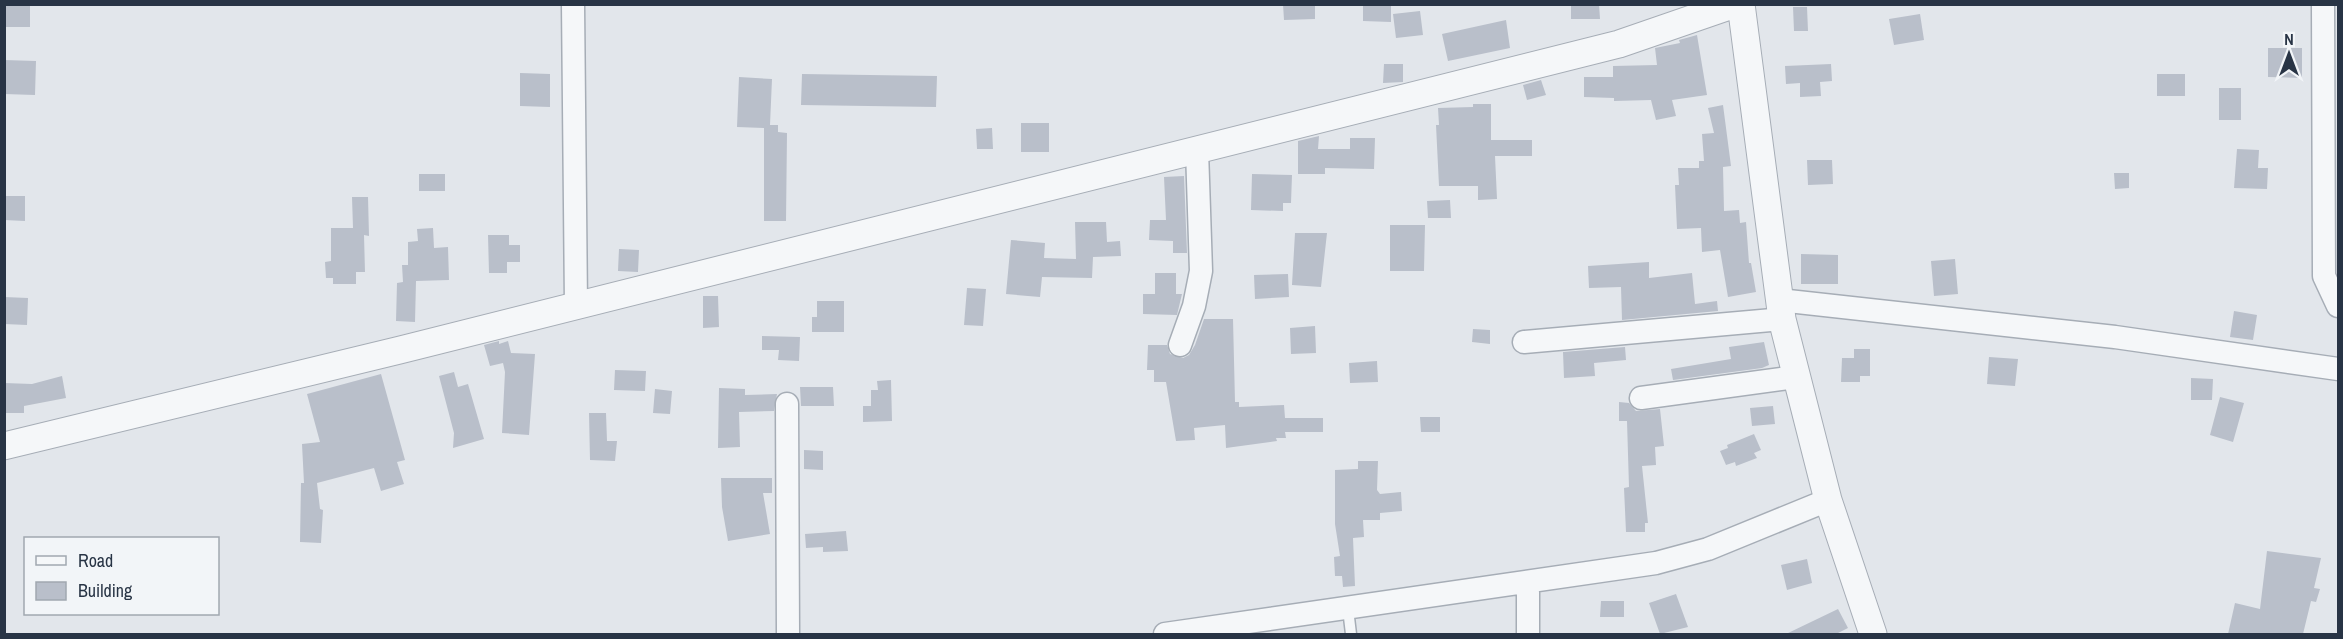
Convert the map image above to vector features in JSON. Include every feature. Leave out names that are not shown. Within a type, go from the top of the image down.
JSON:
[{"type":"street","points":[[573,4],[576,306]]},
{"type":"street","points":[[4,446],[576,306],[1619,44],[1735,4]]},
{"type":"street","points":[[1741,4],[1780,310],[1828,500],[1873,634]]},
{"type":"street","points":[[2323,4],[2324,276],[2338,306]]},
{"type":"street","points":[[1180,345],[1194,306],[1201,271],[1197,150]]},
{"type":"street","points":[[1524,342],[1780,310],[2115,337],[2338,369]]},
{"type":"street","points":[[1641,398],[1796,377]]},
{"type":"street","points":[[787,404],[788,634]]},
{"type":"street","points":[[1165,634],[1241,629],[1348,609],[1528,584],[1656,563],[1708,549],[1828,500]]},
{"type":"street","points":[[1528,584],[1528,634]]},
{"type":"lane","points":[[1348,609],[1351,634]]},
{"type":"building","points":[[4,4],[30,4],[30,27],[4,27]]},
{"type":"building","points":[[1283,4],[1315,4],[1315,19],[1284,20]]},
{"type":"building","points":[[1363,4],[1391,4],[1391,22],[1363,21]]},
{"type":"building","points":[[1571,4],[1599,4],[1600,19],[1571,19]]},
{"type":"building","points":[[1793,7],[1807,7],[1808,31],[1794,31]]},
{"type":"building","points":[[1420,11],[1423,35],[1396,38],[1393,14]]},
{"type":"building","points":[[1920,14],[1924,40],[1894,45],[1889,19]]},
{"type":"building","points":[[1506,20],[1510,48],[1448,61],[1442,34]]},
{"type":"building","points":[[1697,35],[1707,95],[1672,100],[1676,116],[1656,120],[1651,100],[1614,101],[1614,98],[1584,97],[1584,77],[1613,77],[1613,66],[1657,65],[1655,48],[1680,43],[1679,40]]},
{"type":"building","points":[[2268,48],[2302,48],[2302,78],[2268,77]]},
{"type":"building","points":[[4,60],[36,61],[35,95],[4,94]]},
{"type":"building","points":[[1384,64],[1403,64],[1403,82],[1383,83]]},
{"type":"building","points":[[1831,64],[1832,81],[1820,82],[1821,96],[1800,97],[1800,83],[1786,84],[1785,66]]},
{"type":"building","points":[[520,73],[550,74],[550,107],[520,106]]},
{"type":"building","points":[[802,74],[937,76],[936,107],[801,105]]},
{"type":"building","points":[[2157,74],[2185,74],[2185,96],[2157,96]]},
{"type":"building","points":[[739,77],[772,79],[770,125],[778,125],[778,132],[787,133],[786,221],[764,221],[764,128],[737,127]]},
{"type":"building","points":[[1541,80],[1546,95],[1527,100],[1523,85]]},
{"type":"building","points":[[2219,88],[2241,88],[2241,120],[2219,120]]},
{"type":"building","points":[[1473,104],[1491,104],[1491,140],[1532,140],[1532,156],[1495,156],[1497,199],[1478,200],[1478,186],[1439,186],[1436,125],[1439,125],[1438,108],[1473,107]]},
{"type":"building","points":[[1723,105],[1731,166],[1723,167],[1724,211],[1739,210],[1740,223],[1746,222],[1749,263],[1751,263],[1756,292],[1728,297],[1720,250],[1702,252],[1701,228],[1677,229],[1675,185],[1679,185],[1678,168],[1699,168],[1699,161],[1704,161],[1702,134],[1714,133],[1708,108]]},
{"type":"building","points":[[1021,123],[1049,123],[1049,152],[1021,152]]},
{"type":"building","points":[[992,128],[993,149],[977,149],[976,129]]},
{"type":"building","points":[[1319,136],[1318,149],[1350,149],[1350,138],[1375,138],[1374,169],[1325,168],[1325,174],[1298,174],[1298,141]]},
{"type":"building","points":[[2237,149],[2259,150],[2258,168],[2268,168],[2267,189],[2234,188]]},
{"type":"building","points":[[1807,160],[1832,160],[1833,184],[1808,185]]},
{"type":"building","points":[[2114,173],[2129,173],[2129,188],[2115,189]]},
{"type":"building","points":[[419,174],[445,174],[445,191],[419,191]]},
{"type":"building","points":[[1252,174],[1292,175],[1291,203],[1283,203],[1283,211],[1251,210]]},
{"type":"building","points":[[1184,176],[1187,253],[1173,253],[1173,241],[1149,240],[1150,220],[1166,220],[1164,177]]},
{"type":"building","points":[[4,196],[25,196],[25,221],[4,220]]},
{"type":"building","points":[[352,197],[368,197],[369,236],[364,235],[365,272],[356,272],[356,284],[333,284],[333,278],[326,278],[325,262],[331,261],[331,228],[353,228]]},
{"type":"building","points":[[1450,200],[1451,218],[1428,218],[1427,201]]},
{"type":"building","points":[[1075,222],[1106,222],[1107,242],[1120,241],[1121,256],[1093,257],[1092,278],[1042,277],[1040,297],[1006,294],[1011,240],[1045,243],[1044,258],[1076,259]]},
{"type":"building","points":[[1390,225],[1425,225],[1424,271],[1390,271]]},
{"type":"building","points":[[433,228],[434,248],[448,247],[449,280],[416,281],[415,322],[396,321],[397,283],[403,282],[402,265],[408,265],[408,242],[418,241],[417,229]]},
{"type":"building","points":[[1295,233],[1327,233],[1321,287],[1292,285]]},
{"type":"building","points":[[488,235],[509,235],[509,245],[520,245],[520,262],[507,262],[507,273],[489,273]]},
{"type":"building","points":[[619,249],[639,250],[638,272],[618,271]]},
{"type":"building","points":[[1801,254],[1838,255],[1838,284],[1801,284]]},
{"type":"building","points":[[1955,259],[1958,294],[1934,296],[1931,261]]},
{"type":"building","points":[[1649,262],[1649,278],[1692,273],[1695,304],[1717,301],[1718,311],[1622,320],[1621,287],[1589,288],[1588,266]]},
{"type":"building","points":[[1155,273],[1176,273],[1176,294],[1182,294],[1177,315],[1143,314],[1143,294],[1155,294]]},
{"type":"building","points":[[1288,274],[1289,297],[1255,299],[1254,275]]},
{"type":"building","points":[[967,288],[986,289],[983,326],[964,325]]},
{"type":"building","points":[[703,296],[718,296],[719,327],[703,328]]},
{"type":"building","points":[[4,297],[28,298],[27,325],[4,324]]},
{"type":"building","points":[[817,301],[844,301],[844,332],[812,332],[812,317],[817,317]]},
{"type":"building","points":[[2234,311],[2257,315],[2253,340],[2230,337]]},
{"type":"building","points":[[1204,319],[1233,319],[1235,402],[1239,402],[1239,407],[1284,405],[1285,418],[1323,418],[1323,432],[1285,432],[1286,438],[1276,438],[1277,441],[1226,448],[1225,425],[1194,428],[1195,440],[1176,441],[1166,382],[1154,382],[1154,370],[1147,370],[1148,345],[1167,345],[1170,354],[1183,358],[1189,355],[1195,345]]},
{"type":"building","points":[[1315,326],[1316,353],[1291,354],[1290,328]]},
{"type":"building","points":[[1473,329],[1490,330],[1490,344],[1472,342]]},
{"type":"building","points":[[762,336],[800,337],[799,361],[778,360],[779,350],[762,350]]},
{"type":"building","points":[[499,341],[499,344],[508,341],[511,353],[535,354],[529,435],[502,433],[505,372],[503,363],[490,366],[484,345]]},
{"type":"building","points":[[1764,342],[1769,365],[1762,368],[1673,380],[1671,369],[1731,359],[1729,347]]},
{"type":"building","points":[[1625,347],[1626,360],[1594,363],[1595,376],[1564,378],[1563,352]]},
{"type":"building","points":[[1854,349],[1870,349],[1870,376],[1860,376],[1860,382],[1841,382],[1842,358],[1854,358]]},
{"type":"building","points":[[1989,357],[2018,359],[2015,386],[1987,384]]},
{"type":"building","points":[[1377,361],[1378,382],[1350,383],[1349,363]]},
{"type":"building","points":[[615,370],[646,371],[645,391],[614,390]]},
{"type":"building","points":[[454,372],[458,387],[468,384],[484,439],[453,448],[454,433],[439,376]]},
{"type":"building","points":[[381,374],[405,460],[397,462],[404,484],[381,491],[374,468],[317,483],[320,509],[323,510],[321,543],[300,542],[301,483],[304,483],[302,444],[320,442],[307,394]]},
{"type":"building","points":[[62,376],[66,398],[24,406],[24,413],[4,413],[4,383],[32,384]]},
{"type":"building","points":[[2191,378],[2213,379],[2212,400],[2191,400]]},
{"type":"building","points":[[891,380],[892,421],[863,422],[863,406],[871,406],[871,390],[878,390],[877,381]]},
{"type":"building","points":[[800,387],[833,387],[834,406],[801,406]]},
{"type":"building","points":[[719,388],[745,389],[745,395],[777,394],[774,411],[739,412],[740,447],[718,448]]},
{"type":"building","points":[[655,389],[672,391],[670,414],[653,413]]},
{"type":"building","points":[[2220,397],[2244,403],[2233,442],[2210,435]]},
{"type":"building","points":[[1619,402],[1629,403],[1636,411],[1660,409],[1664,446],[1655,447],[1656,465],[1642,466],[1648,523],[1645,523],[1645,532],[1626,532],[1624,488],[1629,487],[1627,421],[1619,421]]},
{"type":"building","points":[[1773,406],[1775,424],[1752,426],[1750,408]]},
{"type":"building","points":[[589,413],[606,413],[607,441],[617,441],[615,461],[590,460]]},
{"type":"building","points":[[1420,417],[1440,417],[1440,432],[1421,432]]},
{"type":"building","points":[[1754,434],[1761,450],[1754,453],[1757,458],[1736,466],[1735,462],[1726,465],[1720,451],[1728,448],[1727,445]]},
{"type":"building","points":[[804,450],[823,451],[823,470],[804,469]]},
{"type":"building","points":[[1358,461],[1378,461],[1377,490],[1380,494],[1401,492],[1402,511],[1380,513],[1380,520],[1363,520],[1364,537],[1353,538],[1355,586],[1343,587],[1342,576],[1335,576],[1334,557],[1340,556],[1335,524],[1335,470],[1358,469]]},
{"type":"building","points":[[721,478],[772,478],[772,493],[763,493],[770,534],[728,541],[722,507]]},
{"type":"building","points":[[846,531],[848,551],[823,552],[823,547],[806,548],[805,534]]},
{"type":"building","points":[[2267,551],[2321,558],[2314,588],[2320,589],[2316,602],[2311,601],[2303,634],[2228,634],[2235,603],[2260,609]]},
{"type":"building","points":[[1807,559],[1812,583],[1787,590],[1781,565]]},
{"type":"building","points":[[1676,594],[1688,627],[1660,634],[1649,603]]},
{"type":"building","points":[[1601,601],[1624,601],[1624,617],[1600,617]]},
{"type":"building","points":[[1838,609],[1848,628],[1836,634],[1786,634]]}]
